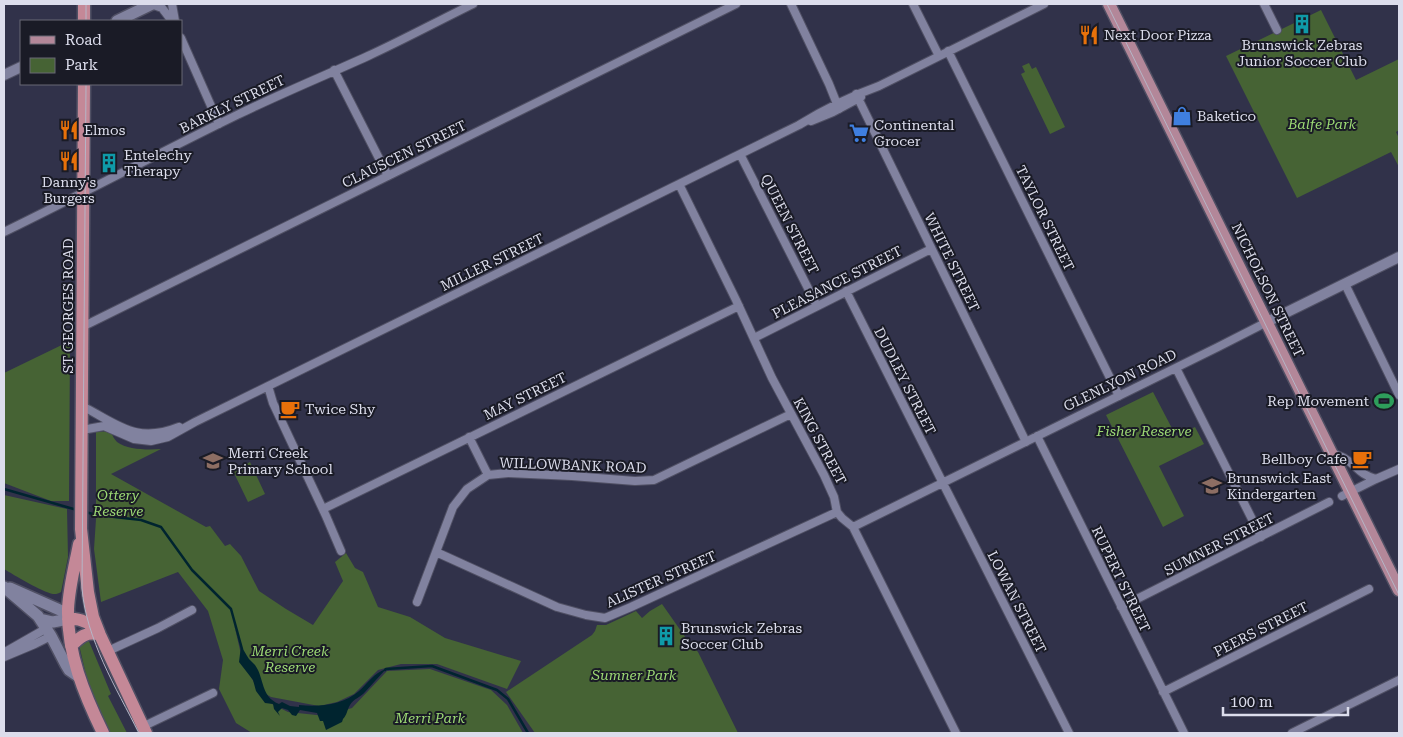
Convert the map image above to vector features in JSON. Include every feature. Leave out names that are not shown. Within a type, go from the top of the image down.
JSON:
[{"type":"highway","points":[[84,4],[84,20]]},
{"type":"highway","name":"ST GEORGES ROAD","points":[[84,85],[81,529],[91,609],[100,635],[144,730]]},
{"type":"highway","name":"ST GEORGES ROAD","points":[[81,529],[69,599],[68,619],[71,646],[79,677],[90,707],[103,733]]},
{"type":"highway","points":[[68,619],[77,613],[87,589]]},
{"type":"highway","points":[[68,619],[78,619],[88,624],[100,635]]},
{"type":"highway","points":[[71,646],[80,637],[88,633],[100,635]]},
{"type":"main road","points":[[119,20],[152,4]]},
{"type":"main road","name":"NICHOLSON STREET","points":[[1109,4],[1332,453],[1346,494],[1399,590]]},
{"type":"main road","points":[[4,586],[62,611],[68,619],[46,628]]},
{"type":"main road","points":[[4,586],[46,628],[69,670],[79,677]]},
{"type":"street","points":[[152,4],[161,8],[173,20]]},
{"type":"street","points":[[172,4],[174,20]]},
{"type":"street","name":"BARKLY STREET","points":[[4,232],[167,149],[334,70],[368,56],[473,4]]},
{"type":"street","name":"CLAUSCEN STREET","points":[[82,326],[736,4]]},
{"type":"street","points":[[790,4],[840,105]]},
{"type":"street","points":[[913,4],[939,56]]},
{"type":"street","name":"MILLER STREET","points":[[82,430],[104,426],[134,439],[151,441],[168,437],[265,387],[1044,4]]},
{"type":"street","points":[[1264,4],[1277,30]]},
{"type":"street","points":[[182,40],[219,124]]},
{"type":"street","name":"TAYLOR STREET","points":[[948,51],[1119,396]]},
{"type":"street","points":[[4,76],[20,68]]},
{"type":"street","points":[[334,70],[388,176]]},
{"type":"street","name":"WHITE STREET","points":[[857,97],[1026,442]]},
{"type":"street","name":"QUEEN STREET","points":[[740,154],[817,306]]},
{"type":"street","name":"KING STREET","points":[[679,184],[791,414],[824,475],[834,497],[837,512]]},
{"type":"street","name":"PLEASANCE STREET","points":[[754,338],[932,249]]},
{"type":"street","name":"GLENLYON ROAD","points":[[853,527],[1399,257]]},
{"type":"street","points":[[1345,284],[1399,395]]},
{"type":"street","name":"DUDLEY STREET","points":[[846,292],[942,482]]},
{"type":"street","name":"MAY STREET","points":[[323,508],[739,306]]},
{"type":"street","points":[[1176,368],[1261,537]]},
{"type":"street","points":[[265,387],[323,508],[341,551]]},
{"type":"street","name":"MILLER STREET","points":[[82,406],[116,425],[137,433],[163,432],[195,422]]},
{"type":"street","name":"WILLOWBANK ROAD","points":[[417,602],[453,507],[466,489],[488,475],[508,473],[635,481],[654,480],[791,414]]},
{"type":"street","name":"RUPERT STREET","points":[[1037,436],[1184,733]]},
{"type":"street","points":[[469,437],[488,475]]},
{"type":"street","points":[[1332,453],[1344,458],[1361,473],[1376,479]]},
{"type":"street","points":[[1346,494],[1399,469]]},
{"type":"street","name":"LOWAN STREET","points":[[942,482],[1069,733]]},
{"type":"street","name":"SUMNER STREET","points":[[1121,607],[1329,502]]},
{"type":"street","points":[[837,512],[853,527],[956,733]]},
{"type":"street","name":"ALISTER STREET","points":[[436,552],[557,607],[605,618],[837,512]]},
{"type":"street","name":"PEERS STREET","points":[[1163,692],[1369,589]]},
{"type":"street","points":[[108,651],[192,610]]},
{"type":"street","points":[[4,655],[46,628]]},
{"type":"street","points":[[1292,733],[1399,680]]},
{"type":"street","points":[[144,730],[213,693]]},
{"type":"green space","name":"Balfe Park","points":[[1321,10],[1356,80],[1399,59],[1399,130],[1396,132],[1399,138],[1399,167],[1391,152],[1297,198],[1226,56]]},
{"type":"green space","points":[[1029,63],[1032,69],[1036,67],[1065,127],[1050,134],[1021,74],[1025,72],[1022,66]]},
{"type":"green space","points":[[70,341],[69,501],[51,501],[4,483],[4,373]]},
{"type":"green space","name":"Fisher Reserve","points":[[1153,392],[1176,436],[1195,427],[1204,444],[1159,466],[1184,516],[1163,527],[1106,415]]},
{"type":"green space","points":[[111,431],[117,442],[127,447],[161,449],[111,474],[206,527],[210,526],[225,546],[230,544],[241,556],[259,591],[313,625],[343,581],[335,562],[346,553],[355,568],[363,572],[378,607],[410,617],[445,638],[521,661],[507,689],[437,664],[401,664],[378,670],[354,694],[337,702],[319,706],[271,697],[261,691],[246,664],[234,624],[243,663],[264,700],[288,712],[326,716],[352,708],[387,671],[430,669],[491,690],[507,705],[523,733],[252,733],[236,723],[219,689],[223,660],[208,611],[178,572],[101,602],[94,549],[96,432]]},
{"type":"green space","points":[[250,462],[265,494],[248,502],[233,471]]},
{"type":"green space","points":[[4,495],[67,509],[68,557],[61,592],[55,594],[48,593],[4,569]]},
{"type":"green space","name":"Sumner Park","points":[[662,604],[698,652],[738,733],[535,733],[506,692],[592,635],[597,625],[606,625],[636,611],[642,618]]},
{"type":"green space","points":[[88,639],[111,694],[108,696],[127,733],[109,733],[90,692],[80,649],[80,646]]},
{"type":"water","points":[[241,646],[258,670],[266,692],[273,701],[279,704],[282,702],[290,706],[315,706],[339,702],[353,696],[371,678],[386,669],[363,694],[351,703],[342,722],[326,730],[323,721],[320,721],[317,713],[300,710],[296,716],[282,708],[278,712],[280,716],[274,709],[273,704],[265,703],[256,691],[253,680],[239,662]]},
{"type":"waterway","points":[[4,489],[77,510]]},
{"type":"waterway","points":[[85,512],[141,520],[161,527],[192,570],[231,609],[242,649]]},
{"type":"waterway","points":[[385,670],[432,666],[497,690],[508,699],[528,733]]},
{"type":"tram line","points":[[86,4],[86,20]]},
{"type":"tram line","points":[[1107,4],[1399,595]]},
{"type":"tram line","points":[[86,85],[82,588],[89,626],[103,663],[139,733]]},
{"type":"place","name":"Brunswick Zebras Junior Soccer Club","points":[[1302,24]]},
{"type":"place","name":"Next Door Pizza","points":[[1089,35]]},
{"type":"place","name":"Baketico","points":[[1182,116]]},
{"type":"place","name":"Elmos","points":[[69,130]]},
{"type":"place","name":"Continental Grocer","points":[[859,133]]},
{"type":"place","name":"Danny's Burgers","points":[[69,161]]},
{"type":"place","name":"Entelechy Therapy","points":[[109,163]]},
{"type":"place","name":"Rep Movement","points":[[1384,401]]},
{"type":"place","name":"Twice Shy","points":[[290,409]]},
{"type":"place","name":"Bellboy Cafe","points":[[1362,459]]},
{"type":"place","name":"Merri Creek Primary School","points":[[213,461]]},
{"type":"place","name":"Brunswick East Kindergarten","points":[[1212,486]]},
{"type":"place","name":"Brunswick Zebras Soccer Club","points":[[666,636]]},
{"type":"park label","name":"Ottery Reserve","points":[[118,504]]},
{"type":"park label","name":"Merri Creek Reserve","points":[[290,660]]},
{"type":"park label","name":"Merri Park","points":[[430,718]]}]
